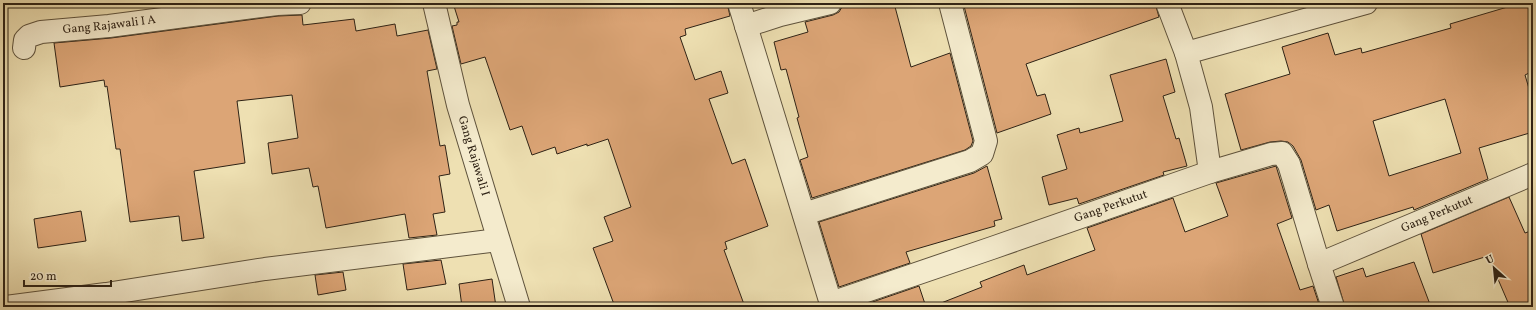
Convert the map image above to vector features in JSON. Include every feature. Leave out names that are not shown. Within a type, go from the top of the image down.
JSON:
[{"type":"street","name":"Gang Rajawali I A","points":[[24,48],[25,40],[29,36],[41,32],[108,26],[277,4],[300,3]]},
{"type":"street","name":"Gang Rajawali I","points":[[434,3],[458,105],[519,307]]},
{"type":"street","points":[[740,3],[832,305]]},
{"type":"street","points":[[746,26],[780,15],[830,3]]},
{"type":"street","points":[[804,214],[970,161],[978,158],[982,154],[986,141],[950,3]]},
{"type":"street","points":[[1167,3],[1186,53],[1201,107],[1210,172]]},
{"type":"street","points":[[1186,53],[1366,3]]},
{"type":"street","name":"Gang Perkutut","points":[[832,305],[1210,172],[1272,154],[1282,153],[1289,164],[1318,264],[1333,307]]},
{"type":"street","name":"Gang Perkutut","points":[[1318,264],[1533,174]]},
{"type":"street","points":[[6,307],[80,302],[265,269],[498,240]]},
{"type":"building","points":[[453,3],[727,3],[730,16],[685,29],[686,35],[680,37],[695,80],[721,71],[728,93],[709,99],[732,164],[745,159],[768,226],[725,242],[727,249],[724,250],[745,307],[615,307],[593,248],[613,241],[604,217],[631,207],[608,139],[557,154],[555,147],[532,155],[522,126],[510,130],[485,57],[461,64],[452,26],[457,25],[457,22],[459,22]]},
{"type":"building","points":[[842,3],[894,3],[911,67],[950,53],[973,141],[971,146],[965,150],[812,198],[800,160],[808,157],[797,118],[799,117],[786,69],[781,70],[774,42],[808,32],[805,22],[839,12],[842,7]]},
{"type":"building","points":[[972,3],[1155,3],[1159,17],[1026,64],[1037,96],[1045,94],[1051,114],[997,133],[964,6]]},
{"type":"building","points":[[1521,3],[1533,3],[1533,71],[1525,75],[1533,102],[1533,132],[1479,148],[1488,179],[1414,210],[1413,207],[1337,231],[1329,205],[1316,210],[1301,160],[1293,146],[1288,142],[1281,141],[1270,142],[1241,150],[1225,94],[1290,74],[1282,47],[1328,33],[1335,55],[1361,48],[1362,53],[1451,28],[1450,24]],"holes":[[[1445,99],[1461,153],[1389,176],[1373,121]]]},
{"type":"building","points":[[302,15],[303,25],[354,19],[356,31],[395,24],[397,36],[428,30],[437,69],[427,71],[440,146],[445,145],[450,174],[439,176],[445,212],[433,214],[437,235],[409,238],[405,214],[326,228],[318,186],[313,187],[309,168],[272,174],[268,143],[298,138],[292,95],[237,101],[245,163],[194,171],[204,238],[182,241],[179,216],[130,222],[120,149],[116,149],[107,86],[105,87],[104,80],[60,87],[54,43],[111,38],[278,16]]},
{"type":"building","points":[[1166,59],[1175,92],[1163,96],[1176,139],[1179,138],[1187,166],[1163,172],[1164,175],[1079,204],[1077,198],[1049,205],[1042,177],[1067,169],[1057,135],[1079,128],[1080,133],[1123,121],[1110,75]]},
{"type":"building","points":[[987,166],[1002,219],[994,221],[995,226],[906,252],[910,263],[839,287],[819,222],[974,173]]},
{"type":"building","points":[[1276,166],[1292,218],[1277,224],[1300,290],[1313,286],[1320,307],[937,307],[936,305],[982,287],[980,282],[1024,265],[1027,275],[1095,250],[1087,228],[1173,198],[1185,232],[1228,216],[1216,183]]},
{"type":"building","points":[[1509,197],[1525,233],[1533,230],[1533,301],[1518,307],[1510,307],[1488,256],[1433,273],[1421,234]]},
{"type":"building","points":[[81,211],[86,241],[38,248],[34,219]]},
{"type":"building","points":[[441,260],[446,284],[407,290],[403,264]]},
{"type":"building","points":[[1414,262],[1431,307],[1345,307],[1336,277],[1363,268],[1366,277]]},
{"type":"building","points":[[343,272],[346,290],[318,295],[315,275]]},
{"type":"building","points":[[492,279],[496,307],[462,307],[459,284]]},
{"type":"building","points":[[919,286],[926,307],[858,307]]}]
